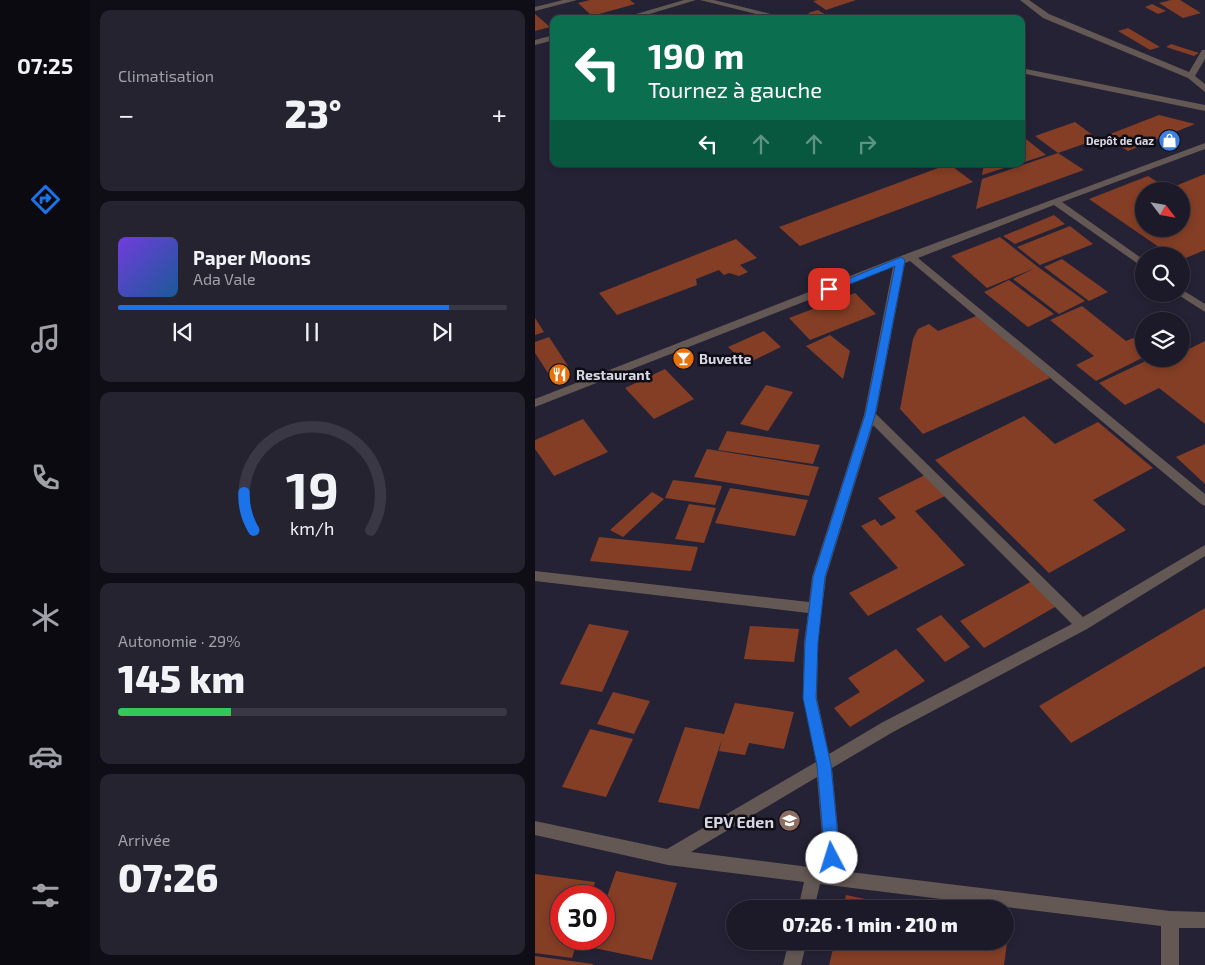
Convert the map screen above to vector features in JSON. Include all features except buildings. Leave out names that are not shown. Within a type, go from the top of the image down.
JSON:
[{"type":"street","points":[[535,10],[573,0]]},
{"type":"street","points":[[638,15],[692,0]]},
{"type":"street","points":[[704,0],[770,15]]},
{"type":"street","points":[[1024,0],[1046,16],[1191,76],[1205,89]]},
{"type":"street","points":[[535,43],[550,39]]},
{"type":"street","points":[[1191,76],[1205,52]]},
{"type":"street","points":[[1025,71],[1205,108]]},
{"type":"street","points":[[535,403],[705,339],[1054,200],[1205,146]]},
{"type":"street","points":[[1054,200],[1135,258]]},
{"type":"street","points":[[834,877],[824,765],[810,698],[811,643],[819,577],[870,415],[905,258]]},
{"type":"street","points":[[905,258],[1205,501]]},
{"type":"street","points":[[1190,298],[1205,309]]},
{"type":"street","points":[[870,415],[1082,625]]},
{"type":"street","points":[[668,857],[888,727],[1082,625],[1205,550]]},
{"type":"street","points":[[535,576],[816,608]]},
{"type":"street","points":[[535,828],[668,857],[1170,919],[1205,920]]},
{"type":"street","points":[[808,900],[814,875]]},
{"type":"street","points":[[1170,919],[1170,965]]},
{"type":"street","points":[[793,965],[796,950]]},
{"type":"place","name":"Depôt de Gaz","points":[[1170,140]]},
{"type":"place","name":"Buvette","points":[[683,358]]},
{"type":"place","name":"Restaurant","points":[[560,374]]},
{"type":"place","name":"EPV Eden","points":[[790,821]]},
{"type":"route","points":[[829,289],[901,260],[870,415],[819,577],[811,643],[810,698],[824,765],[832,858]]}]
